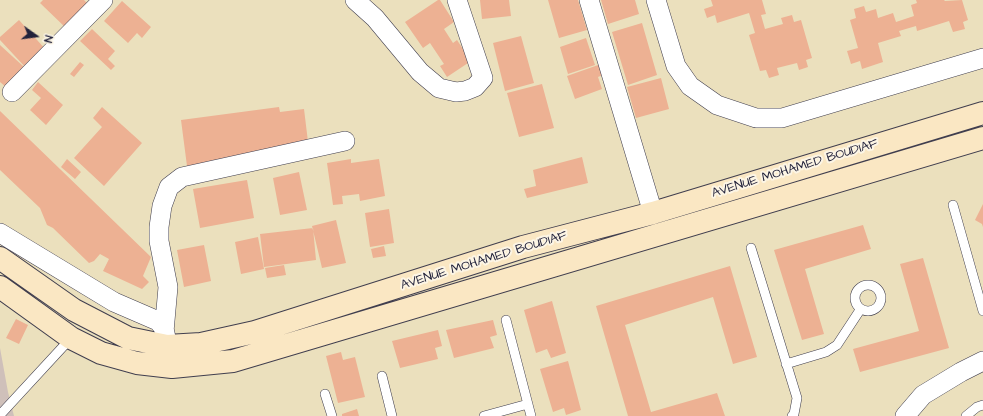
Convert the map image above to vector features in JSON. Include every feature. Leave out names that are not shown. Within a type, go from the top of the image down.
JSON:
[{"type":"main road","name":"AVENUE MOHAMED BOUDIAF","points":[[0,258],[74,310],[128,338],[166,339],[202,344],[255,332],[523,247],[653,213],[983,113]]},
{"type":"main road","name":"AVENUE MOHAMED BOUDIAF","points":[[0,287],[72,338],[101,353],[137,363],[172,367],[233,361],[983,138]]},
{"type":"street","points":[[12,92],[103,0]]},
{"type":"street","points":[[355,0],[374,9],[420,72],[439,88],[456,92],[466,91],[475,87],[483,78],[457,0]]},
{"type":"street","points":[[589,0],[653,213]]},
{"type":"street","points":[[656,0],[676,66],[690,86],[718,104],[756,118],[782,118],[983,58]]},
{"type":"street","points":[[166,339],[168,287],[159,241],[159,227],[162,206],[169,187],[182,176],[345,141]]},
{"type":"street","points":[[0,233],[114,302],[158,321],[164,328],[172,367]]},
{"type":"street","points":[[905,416],[923,395],[961,372],[983,361]]},
{"type":"lane","points":[[953,205],[983,311]]},
{"type":"lane","points":[[751,248],[797,398],[794,414],[792,416]]},
{"type":"lane","points":[[786,364],[826,352],[837,345],[860,310]]},
{"type":"lane","points":[[506,320],[531,416]]},
{"type":"lane","points":[[0,415],[72,338]]},
{"type":"lane","points":[[382,376],[392,416]]},
{"type":"lane","points":[[326,394],[332,416]]},
{"type":"lane","points":[[484,416],[528,404]]},
{"type":"lane","points":[[966,416],[977,407],[983,405]]},
{"type":"shaded area","points":[[0,348],[8,392],[14,416],[0,416]]},
{"type":"building","points":[[43,0],[84,0],[89,5],[67,29],[40,3]]},
{"type":"building","points":[[440,0],[454,22],[444,29],[453,43],[457,40],[471,61],[447,77],[440,66],[444,64],[430,43],[423,48],[405,22]]},
{"type":"building","points":[[480,0],[509,0],[511,16],[482,19]]},
{"type":"building","points":[[548,0],[578,0],[587,30],[559,38]]},
{"type":"building","points":[[601,0],[635,0],[639,14],[608,24]]},
{"type":"building","points":[[711,0],[762,0],[766,14],[761,15],[765,29],[783,24],[781,18],[792,15],[794,22],[801,20],[812,58],[806,60],[808,67],[799,70],[797,63],[777,68],[779,75],[769,78],[766,70],[760,71],[749,35],[755,33],[749,13],[717,23],[715,15],[707,18],[704,9],[713,6]]},
{"type":"building","points":[[916,0],[962,0],[968,20],[963,22],[965,29],[953,32],[949,21],[917,31],[916,26],[899,31],[901,36],[878,43],[883,62],[862,69],[860,61],[851,64],[847,51],[858,48],[850,20],[856,18],[854,9],[864,6],[866,12],[876,9],[878,18],[893,13],[896,22],[914,16],[911,5],[917,3]]},
{"type":"building","points":[[122,1],[151,27],[142,38],[137,33],[128,43],[104,21]]},
{"type":"building","points":[[19,20],[47,51],[27,69],[0,40],[0,37]]},
{"type":"building","points":[[642,23],[657,75],[628,85],[612,32]]},
{"type":"building","points":[[92,29],[115,51],[108,59],[115,66],[111,70],[80,41]]},
{"type":"building","points":[[521,36],[534,83],[505,91],[493,43]]},
{"type":"building","points":[[586,38],[595,65],[568,74],[560,47]]},
{"type":"building","points":[[0,45],[24,67],[6,87],[0,82]]},
{"type":"building","points":[[80,62],[84,65],[74,77],[70,74]]},
{"type":"building","points":[[601,64],[605,74],[598,77],[602,89],[575,99],[567,76]]},
{"type":"building","points":[[661,78],[669,109],[636,118],[627,87]]},
{"type":"building","points":[[38,82],[63,105],[46,125],[30,110],[41,98],[32,90]]},
{"type":"building","points":[[542,84],[554,128],[519,137],[507,93]]},
{"type":"building","points":[[102,107],[142,143],[104,186],[74,158],[102,127],[93,118]]},
{"type":"building","points":[[279,107],[280,112],[304,109],[309,150],[187,166],[181,120]]},
{"type":"building","points":[[0,111],[151,257],[143,276],[149,282],[142,289],[103,271],[109,259],[100,254],[94,261],[89,263],[53,228],[47,225],[40,208],[0,170]]},
{"type":"building","points":[[582,157],[588,183],[527,198],[524,189],[536,186],[533,170]]},
{"type":"building","points":[[67,159],[81,172],[75,179],[61,167]]},
{"type":"building","points":[[351,159],[351,163],[379,159],[385,196],[360,201],[359,194],[342,196],[343,204],[333,205],[327,163]]},
{"type":"building","points":[[299,172],[307,210],[280,215],[273,178]]},
{"type":"building","points":[[247,180],[254,218],[200,228],[193,189]]},
{"type":"building","points":[[983,204],[983,227],[982,224],[975,220]]},
{"type":"building","points":[[389,209],[394,243],[370,247],[365,213]]},
{"type":"building","points":[[336,220],[346,263],[322,268],[312,226]]},
{"type":"building","points":[[863,225],[871,249],[805,269],[824,334],[802,340],[774,250]]},
{"type":"building","points":[[313,228],[316,260],[264,267],[260,234]]},
{"type":"building","points":[[258,237],[264,269],[241,274],[235,242]]},
{"type":"building","points":[[204,245],[211,281],[184,287],[177,250]]},
{"type":"building","points":[[384,246],[386,256],[373,258],[371,249]]},
{"type":"building","points":[[923,258],[949,348],[860,372],[853,349],[919,331],[900,264]]},
{"type":"building","points":[[284,265],[286,275],[267,278],[265,268]]},
{"type":"building","points":[[730,266],[757,357],[733,364],[713,297],[625,325],[651,412],[717,393],[725,416],[628,416],[596,306]]},
{"type":"building","points":[[552,301],[566,353],[551,358],[547,349],[536,353],[524,310]]},
{"type":"building","points":[[16,319],[28,325],[19,344],[6,338]]},
{"type":"building","points":[[493,320],[497,335],[490,337],[494,348],[454,358],[446,330]]},
{"type":"building","points":[[438,330],[442,346],[435,348],[438,359],[400,368],[392,341]]},
{"type":"building","points":[[341,352],[343,360],[355,357],[365,397],[338,403],[326,356]]},
{"type":"building","points":[[568,361],[581,410],[566,415],[564,408],[553,412],[540,369]]},
{"type":"building","points":[[357,409],[359,416],[342,416],[342,414]]}]
